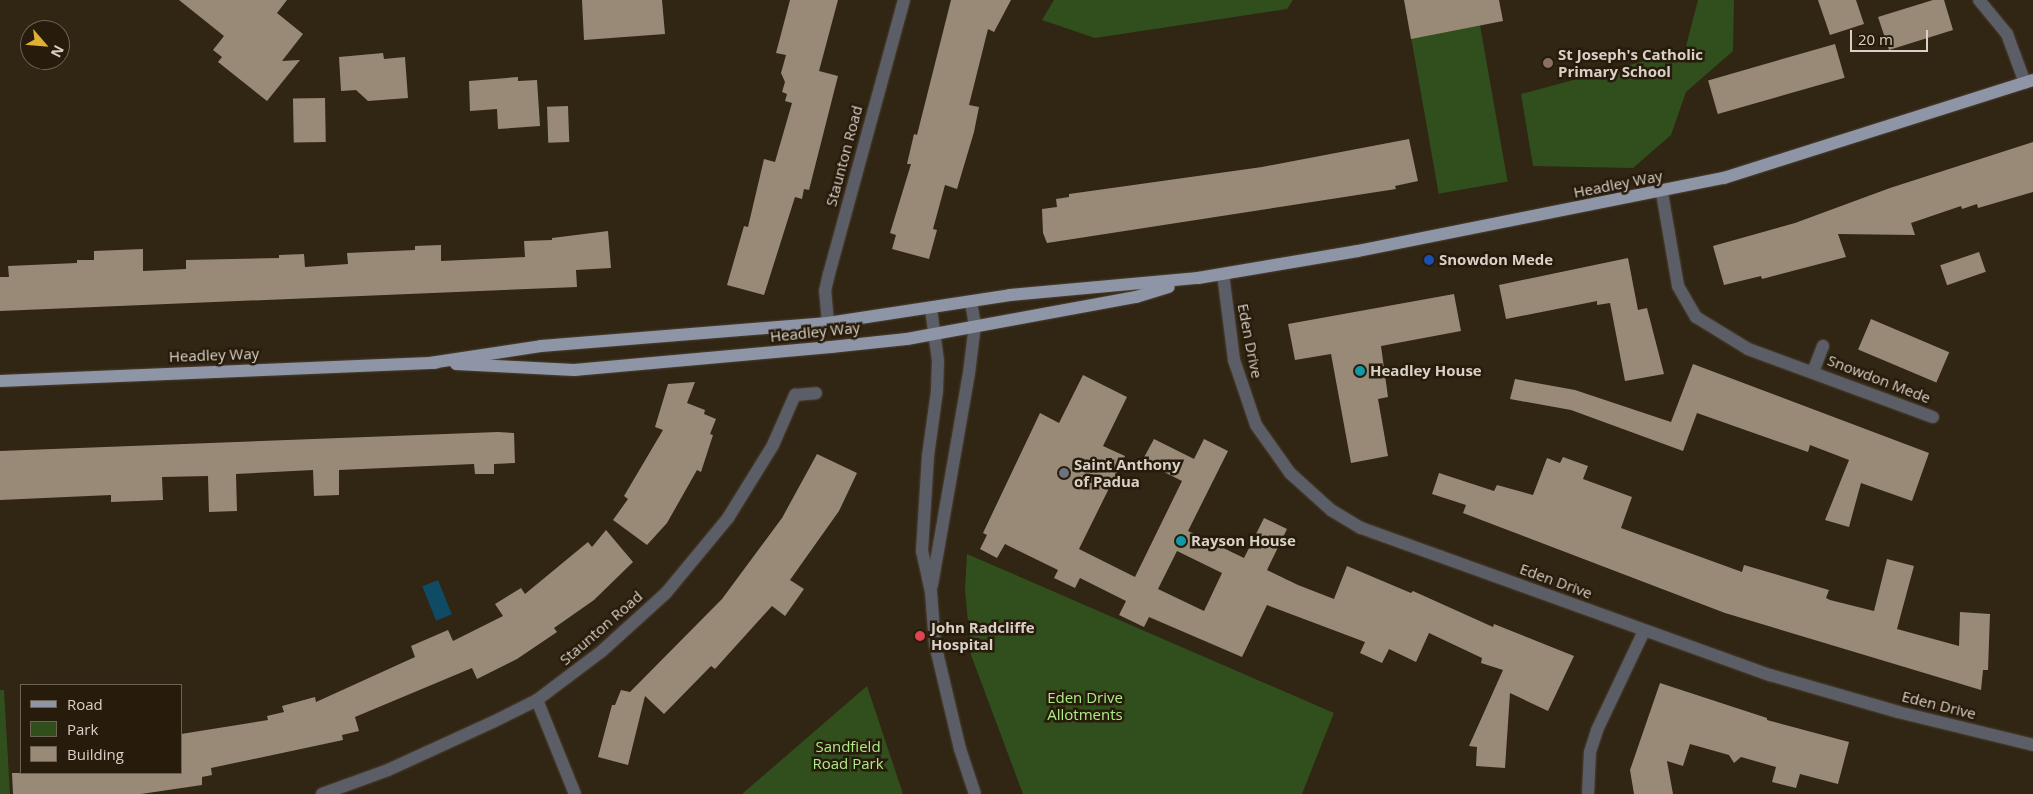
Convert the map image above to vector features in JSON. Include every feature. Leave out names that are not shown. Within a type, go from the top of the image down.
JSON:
[{"type":"main road","name":"Headley Way","points":[[430,363],[541,346],[828,323],[931,309],[1010,295],[1224,274],[1662,193],[1776,163],[2029,82]]},
{"type":"main road","name":"Headley Way","points":[[0,381],[430,363],[574,370],[608,368],[841,346],[934,332],[1136,297],[1198,278]]},
{"type":"street","name":"Staunton Road","points":[[828,323],[825,291],[829,274],[904,0]]},
{"type":"street","points":[[1979,0],[2007,34],[2029,82]]},
{"type":"street","name":"Snowdon Mede","points":[[1662,193],[1678,286],[1696,318],[1742,346],[1933,417]]},
{"type":"street","name":"Eden Drive","points":[[1224,274],[1234,360],[1256,425],[1290,472],[1331,510],[1361,528],[1644,631],[1770,674],[1880,707],[2033,745]]},
{"type":"street","points":[[931,592],[969,373],[974,325],[971,302]]},
{"type":"street","points":[[931,309],[937,391],[928,456],[922,550],[931,592],[935,644],[960,749],[975,794]]},
{"type":"street","name":"Snowdon Mede","points":[[1813,372],[1822,346]]},
{"type":"street","name":"Staunton Road","points":[[322,794],[388,770],[537,700],[636,622],[683,574],[742,497],[773,445],[795,395],[816,393]]},
{"type":"street","points":[[1588,794],[1589,760],[1597,730],[1644,631]]},
{"type":"street","points":[[537,700],[575,794]]},
{"type":"green space","points":[[1054,0],[1293,0],[1287,9],[1095,38],[1042,20]]},
{"type":"green space","points":[[1698,0],[1734,0],[1733,51],[1686,92],[1671,135],[1633,168],[1533,166],[1521,94],[1685,50]]},
{"type":"green space","points":[[1480,25],[1508,182],[1439,194],[1411,37]]},
{"type":"green space","name":"Eden Drive Allotments","points":[[967,554],[1334,713],[1302,794],[1023,794],[971,655],[965,589]]},
{"type":"green space","name":"Sandfield Road Park","points":[[867,686],[903,794],[742,794]]},
{"type":"green space","points":[[0,690],[4,690],[10,794],[0,794]]},
{"type":"water","points":[[438,580],[452,614],[436,621],[422,586]]},
{"type":"building","points":[[179,0],[287,0],[277,13],[303,34],[282,61],[300,60],[267,101],[218,62],[222,57],[213,50],[224,36]]},
{"type":"building","points":[[582,0],[662,0],[665,34],[584,40]]},
{"type":"building","points":[[790,0],[838,0],[819,71],[838,76],[809,190],[804,189],[802,199],[795,197],[764,295],[727,285],[744,226],[748,227],[764,159],[775,162],[792,103],[785,101],[787,94],[782,92],[785,82],[781,73],[786,55],[776,53]]},
{"type":"building","points":[[951,0],[1011,0],[994,32],[988,29],[969,105],[979,107],[974,132],[957,189],[945,185],[933,229],[937,230],[929,259],[892,249],[896,235],[890,233],[911,164],[907,164],[914,134],[917,135]]},
{"type":"building","points":[[1404,0],[1499,0],[1503,21],[1411,39]]},
{"type":"building","points":[[1818,0],[1856,0],[1864,24],[1830,35]]},
{"type":"building","points":[[1933,0],[1944,0],[1953,30],[1889,50],[1878,17]]},
{"type":"building","points":[[1835,44],[1845,78],[1718,114],[1708,80]]},
{"type":"building","points":[[383,53],[384,59],[405,57],[408,98],[368,101],[356,90],[341,91],[339,57]]},
{"type":"building","points":[[518,77],[518,81],[537,80],[540,126],[498,129],[497,109],[470,111],[469,81]]},
{"type":"building","points":[[325,98],[326,142],[294,143],[293,99]]},
{"type":"building","points":[[568,106],[569,142],[548,143],[547,107]]},
{"type":"building","points":[[1409,139],[1418,181],[1395,186],[1396,189],[1047,243],[1043,233],[1042,209],[1057,207],[1056,199],[1069,197],[1069,194],[1262,167]]},
{"type":"building","points":[[2033,142],[2033,192],[1978,208],[1977,204],[1962,209],[1961,206],[1911,223],[1915,235],[1838,234],[1846,257],[1762,279],[1761,276],[1724,285],[1713,246],[1795,223],[1890,188]]},
{"type":"building","points":[[608,231],[611,268],[576,270],[577,287],[0,311],[0,277],[9,277],[8,266],[77,263],[77,260],[94,260],[94,251],[143,249],[143,271],[186,269],[186,260],[279,258],[279,255],[304,254],[305,267],[348,264],[347,253],[415,250],[415,246],[441,245],[441,261],[525,257],[524,241],[552,240],[552,238]]},
{"type":"building","points":[[1979,252],[1986,272],[1947,285],[1940,265]]},
{"type":"building","points":[[1628,258],[1638,310],[1647,308],[1664,374],[1625,381],[1610,303],[1597,305],[1597,301],[1506,319],[1499,285]]},
{"type":"building","name":"Headley House","points":[[1454,294],[1461,331],[1381,346],[1388,397],[1378,399],[1388,456],[1351,463],[1331,354],[1295,360],[1288,324]]},
{"type":"building","points":[[1871,319],[1949,352],[1936,383],[1858,349]]},
{"type":"building","points":[[1693,364],[1929,453],[1912,501],[1861,483],[1849,527],[1825,520],[1849,460],[1810,445],[1808,452],[1697,413],[1683,451],[1571,410],[1510,399],[1515,379],[1575,390],[1671,422]]},
{"type":"building","points":[[1083,375],[1127,397],[1103,446],[1125,456],[1079,549],[1135,577],[1182,481],[1142,461],[1154,439],[1194,459],[1204,439],[1228,451],[1188,531],[1244,558],[1264,518],[1287,529],[1267,570],[1298,585],[1334,599],[1347,566],[1411,593],[1413,591],[1493,627],[1494,624],[1574,656],[1548,711],[1510,693],[1505,768],[1476,766],[1477,747],[1469,746],[1503,670],[1481,663],[1482,658],[1429,633],[1416,662],[1389,649],[1382,663],[1360,653],[1365,642],[1267,605],[1242,657],[1149,617],[1144,627],[1119,615],[1126,601],[1080,578],[1075,588],[1054,578],[1058,570],[1005,544],[997,558],[980,549],[987,535],[983,533],[1040,413],[1059,423]],"holes":[[[1177,551],[1222,573],[1204,611],[1158,589]]]},
{"type":"building","points":[[695,382],[687,403],[705,410],[704,414],[716,419],[710,434],[713,435],[701,472],[697,470],[667,523],[647,545],[613,520],[628,499],[624,496],[663,430],[655,427],[668,384]]},
{"type":"building","points":[[498,432],[514,433],[515,463],[494,464],[494,474],[475,474],[474,464],[339,470],[339,495],[314,496],[313,470],[236,474],[237,511],[209,512],[208,476],[162,477],[163,500],[111,502],[111,495],[0,500],[0,451]]},
{"type":"building","points":[[817,454],[857,473],[839,511],[790,580],[804,589],[785,616],[772,606],[715,669],[711,666],[664,714],[645,696],[628,765],[598,757],[612,705],[615,705],[621,690],[630,692],[722,599],[782,518]]},
{"type":"building","points":[[1563,457],[1588,466],[1583,479],[1632,497],[1621,528],[1742,572],[1744,565],[1829,590],[1826,598],[1830,600],[1874,611],[1887,559],[1914,566],[1897,629],[1959,646],[1960,612],[1990,614],[1988,670],[1983,670],[1981,690],[1725,613],[1463,513],[1466,505],[1432,494],[1439,473],[1494,491],[1497,485],[1533,495],[1547,458],[1560,463]]},
{"type":"building","points":[[606,530],[633,562],[594,600],[554,628],[557,632],[517,659],[477,679],[472,668],[355,717],[359,731],[342,735],[343,740],[211,768],[212,775],[202,777],[202,785],[141,794],[13,794],[12,773],[182,774],[182,734],[268,720],[267,716],[284,712],[282,706],[315,697],[316,702],[415,657],[411,646],[448,630],[453,641],[503,616],[495,604],[521,588],[525,594],[588,542],[592,547]]},
{"type":"building","points":[[1660,683],[1767,718],[1767,720],[1849,742],[1838,784],[1800,774],[1796,788],[1772,782],[1776,767],[1741,757],[1734,763],[1729,755],[1690,744],[1683,766],[1667,761],[1673,794],[1634,794],[1630,770]]},
{"type":"place","name":"St Joseph's Catholic Primary School","points":[[1548,63]]},
{"type":"place","name":"Snowdon Mede","points":[[1429,260]]},
{"type":"place","name":"Headley House","points":[[1360,371]]},
{"type":"place","name":"Saint Anthony of Padua","points":[[1064,473]]},
{"type":"place","name":"Rayson House","points":[[1181,541]]},
{"type":"place","name":"John Radcliffe Hospital","points":[[920,636]]}]
